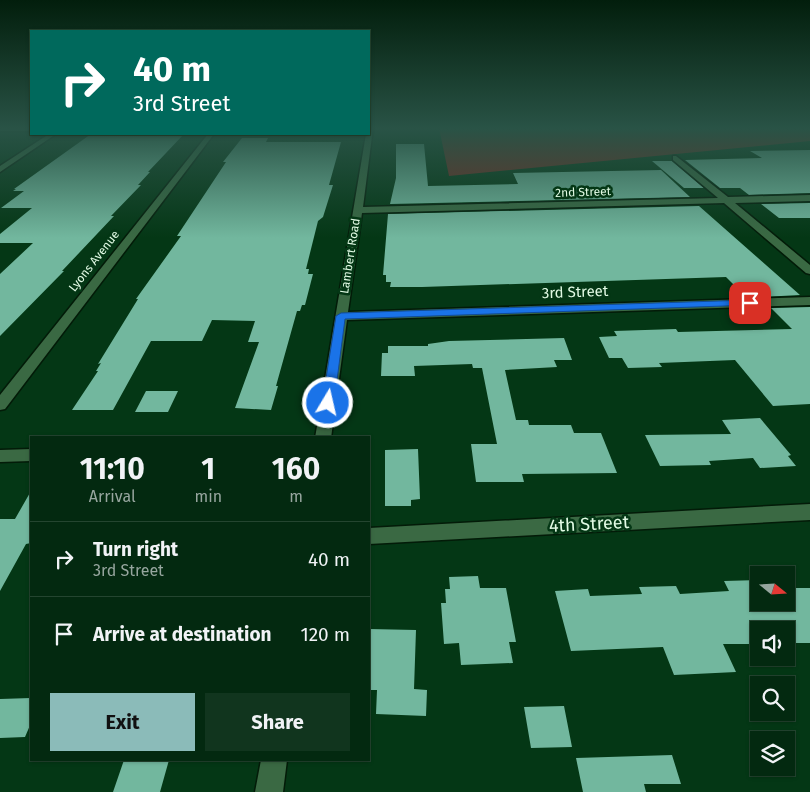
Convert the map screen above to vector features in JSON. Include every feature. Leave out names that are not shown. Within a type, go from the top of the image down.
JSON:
[{"type":"street","name":"Lyons Avenue","points":[[0,405],[187,165]]},
{"type":"street","name":"Lambert Road","points":[[323,436],[364,165]]},
{"type":"street","points":[[684,165],[810,271]]},
{"type":"street","name":"2nd Street","points":[[357,210],[810,198]]},
{"type":"street","name":"3rd Street","points":[[341,316],[810,301]]},
{"type":"street","points":[[0,456],[30,455]]},
{"type":"street","name":"4th Street","points":[[370,536],[810,512]]},
{"type":"street","points":[[269,792],[274,761]]},
{"type":"shaded area","points":[[447,165],[563,165],[449,176]]},
{"type":"building","points":[[48,165],[155,165],[138,185],[141,185],[111,216],[114,216],[62,271],[64,271],[0,336],[0,274],[33,243],[0,243],[0,234],[32,208],[1,208],[24,191],[13,191],[16,189],[14,189]]},
{"type":"building","points":[[224,165],[335,165],[329,185],[333,185],[323,217],[318,221],[306,269],[309,269],[308,274],[313,274],[305,305],[302,305],[300,311],[297,311],[271,410],[235,408],[259,342],[248,342],[255,321],[212,320],[202,341],[151,341],[113,410],[72,410],[98,371],[96,371],[101,363],[98,364],[138,299],[136,299],[181,236],[177,236]]},
{"type":"building","points":[[396,165],[426,165],[428,186],[518,184],[513,173],[661,170],[690,197],[390,204],[396,178]]},
{"type":"building","points":[[657,165],[677,165],[704,188],[684,188]]},
{"type":"building","points":[[691,165],[810,165],[810,193],[749,195],[740,188],[720,188]]},
{"type":"building","points":[[810,203],[810,218],[779,218],[761,204]]},
{"type":"building","points":[[699,206],[800,295],[760,297],[750,286],[734,285],[726,277],[390,287],[391,282],[386,282],[386,275],[383,275],[388,214]]},
{"type":"building","points":[[810,307],[810,404],[773,406],[735,360],[659,363],[662,367],[628,368],[622,358],[609,358],[599,337],[617,336],[614,331],[676,329],[678,332],[792,329],[771,308]]},
{"type":"building","points":[[564,338],[572,360],[554,360],[557,367],[505,370],[516,420],[528,420],[529,425],[571,425],[574,433],[601,433],[617,473],[522,474],[524,482],[476,482],[471,444],[497,444],[482,368],[473,368],[472,364],[414,366],[415,376],[381,376],[382,353],[388,353],[388,346],[428,346],[428,344],[449,341]]},
{"type":"building","points":[[146,391],[178,391],[168,412],[135,412]]},
{"type":"building","points":[[760,418],[791,455],[788,456],[796,466],[760,468],[753,458],[709,461],[711,465],[660,466],[645,435],[731,434],[722,420]]},
{"type":"building","points":[[418,449],[420,499],[411,500],[411,506],[385,506],[385,450]]},
{"type":"building","points":[[30,493],[30,543],[26,544],[0,591],[0,519],[15,519]]},
{"type":"building","points":[[478,576],[480,588],[506,588],[516,642],[509,642],[513,663],[461,665],[459,643],[444,644],[441,603],[446,603],[445,589],[450,589],[449,577]]},
{"type":"building","points":[[750,580],[750,611],[795,611],[795,588],[810,588],[810,643],[795,643],[795,621],[750,621],[750,644],[723,644],[736,672],[674,675],[663,647],[571,651],[555,591],[588,589],[590,596],[642,594],[639,587],[676,586],[680,594],[729,591],[724,581]]},
{"type":"building","points":[[370,629],[416,630],[414,689],[427,690],[426,716],[376,714],[377,690],[370,690]]},
{"type":"building","points":[[30,698],[30,725],[25,737],[0,738],[0,699]]},
{"type":"building","points":[[564,706],[572,747],[531,748],[524,707]]},
{"type":"building","points":[[672,755],[681,784],[644,784],[646,792],[583,792],[576,758]]},
{"type":"building","points":[[124,761],[169,761],[160,792],[113,792]]},
{"type":"route","points":[[328,403],[341,316],[750,303]]}]
